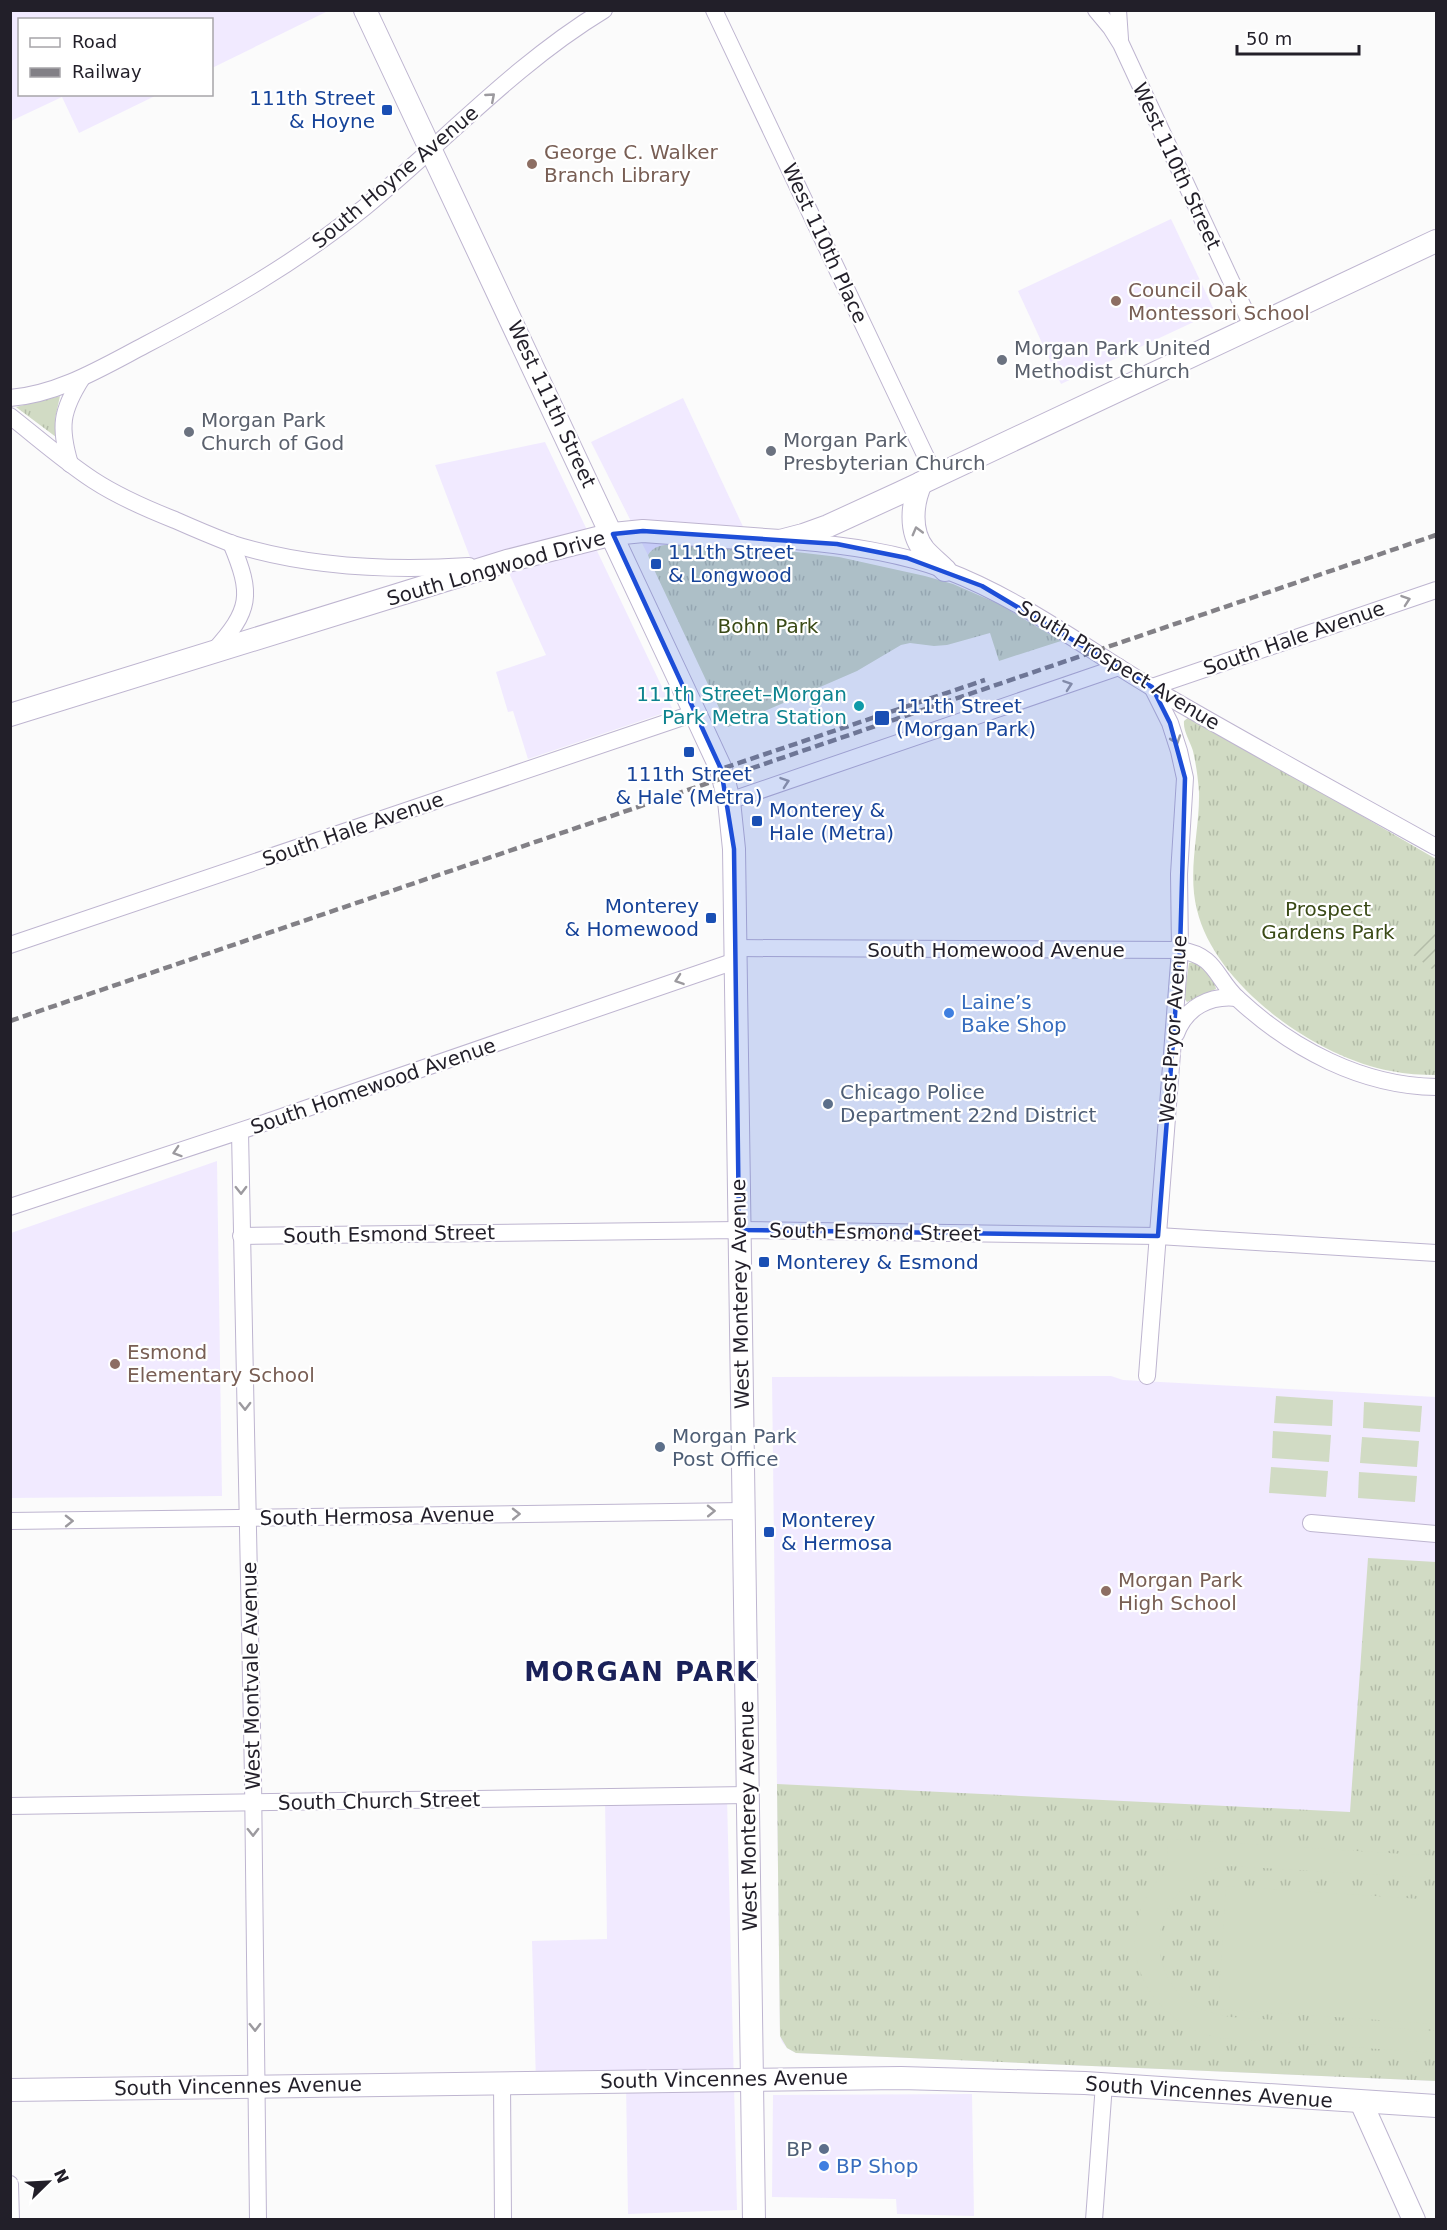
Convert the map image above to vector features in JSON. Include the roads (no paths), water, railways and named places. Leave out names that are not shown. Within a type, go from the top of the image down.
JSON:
[{"type":"main road","name":"West 111th Street","points":[[365,10],[613,534],[721,769],[729,801]]},
{"type":"main road","name":"South Longwood Drive","points":[[10,715],[512,560],[613,534],[643,531],[780,541],[803,536],[1437,241]]},
{"type":"main road","points":[[928,479],[915,496],[913,514],[916,532],[923,549],[945,570]]},
{"type":"main road","name":"West Monterey Avenue","points":[[729,801],[734,849],[754,2220]]},
{"type":"main road","name":"South Vincennes Avenue","points":[[10,2090],[753,2078],[901,2078],[1104,2084],[1437,2106]]},
{"type":"main road","points":[[1361,2102],[1414,2220]]},
{"type":"street","name":"South Hoyne Avenue","points":[[10,398],[45,392],[81,378],[195,320],[262,280],[364,207],[556,43],[604,10]]},
{"type":"street","name":"West 110th Place","points":[[714,10],[928,479]]},
{"type":"street","name":"West 110th Street","points":[[1096,10],[1121,44],[1252,326]]},
{"type":"street","points":[[1118,10],[1121,44]]},
{"type":"street","points":[[70,464],[63,432],[64,416],[68,400],[81,378]]},
{"type":"street","points":[[10,416],[95,482],[141,506],[231,543],[296,559],[359,567],[420,569],[471,566],[512,560]]},
{"type":"street","name":"South Prospect Avenue","points":[[780,541],[837,544],[907,558],[945,570],[981,586],[1029,611],[1152,687],[1437,848]]},
{"type":"street","points":[[213,653],[234,629],[243,608],[246,591],[242,570],[231,543]]},
{"type":"street","name":"South Hale Avenue","points":[[1152,687],[1437,590]]},
{"type":"street","points":[[729,801],[1119,667]]},
{"type":"street","name":"West Pryor Avenue","points":[[1147,1376],[1180,950],[1179,874],[1185,778],[1170,723],[1152,687]]},
{"type":"street","name":"South Hale Avenue","points":[[10,945],[695,713]]},
{"type":"street","name":"South Homewood Avenue","points":[[10,1207],[240,1132],[735,954],[1180,950],[1195,953],[1208,962],[1237,998],[1314,1054],[1347,1070],[1383,1082],[1416,1087],[1437,1087]]},
{"type":"street","points":[[1173,1044],[1179,1025],[1196,1007],[1221,996],[1237,998]]},
{"type":"street","name":"West Montvale Avenue","points":[[240,1132],[253,1803],[258,2220]]},
{"type":"street","name":"South Esmond Street","points":[[242,1236],[739,1230],[1158,1236],[1437,1253]]},
{"type":"street","name":"South Hermosa Avenue","points":[[10,1521],[743,1511]]},
{"type":"street","points":[[1311,1523],[1437,1534]]},
{"type":"street","name":"South Church Street","points":[[10,1806],[748,1795]]},
{"type":"street","points":[[502,2082],[503,2220]]},
{"type":"street","points":[[1094,2220],[1104,2084]]},
{"type":"street","points":[[10,2184],[11,2220]]},
{"type":"railway","points":[[10,1021],[1436,535]]},
{"type":"railway","points":[[712,772],[985,680]]},
{"type":"place","name":"111th Street & Hoyne","points":[[387,110]]},
{"type":"place","name":"George C. Walker Branch Library","points":[[532,164]]},
{"type":"place","name":"Council Oak Montessori School","points":[[1116,301]]},
{"type":"place","name":"Morgan Park United Methodist Church","points":[[1002,360]]},
{"type":"place","name":"Morgan Park Church of God","points":[[189,432]]},
{"type":"place","name":"Morgan Park Presbyterian Church","points":[[771,451]]},
{"type":"place","name":"111th Street & Longwood","points":[[656,564]]},
{"type":"place","name":"111th Street–Morgan Park Metra Station","points":[[859,706]]},
{"type":"place","name":"111th Street (Morgan Park)","points":[[882,718]]},
{"type":"place","name":"111th Street & Hale (Metra)","points":[[689,752]]},
{"type":"place","name":"Monterey & Hale (Metra)","points":[[757,821]]},
{"type":"place","name":"Monterey & Homewood","points":[[711,918]]},
{"type":"place","name":"Laine’s Bake Shop","points":[[949,1013]]},
{"type":"place","name":"Chicago Police Department 22nd District","points":[[828,1104]]},
{"type":"place","name":"Monterey & Esmond","points":[[764,1262]]},
{"type":"place","name":"Esmond Elementary School","points":[[115,1364]]},
{"type":"place","name":"Morgan Park Post Office","points":[[660,1447]]},
{"type":"place","name":"Monterey & Hermosa","points":[[769,1532]]},
{"type":"place","name":"Morgan Park High School","points":[[1106,1591]]},
{"type":"place","name":"BP","points":[[824,2149]]},
{"type":"place","name":"BP Shop","points":[[824,2166]]},
{"type":"district","name":"MORGAN PARK","points":[[641,1672]]},
{"type":"park label","name":"Bohn Park","points":[[768,626]]},
{"type":"park label","name":"Prospect Gardens Park","points":[[1328,920]]}]
